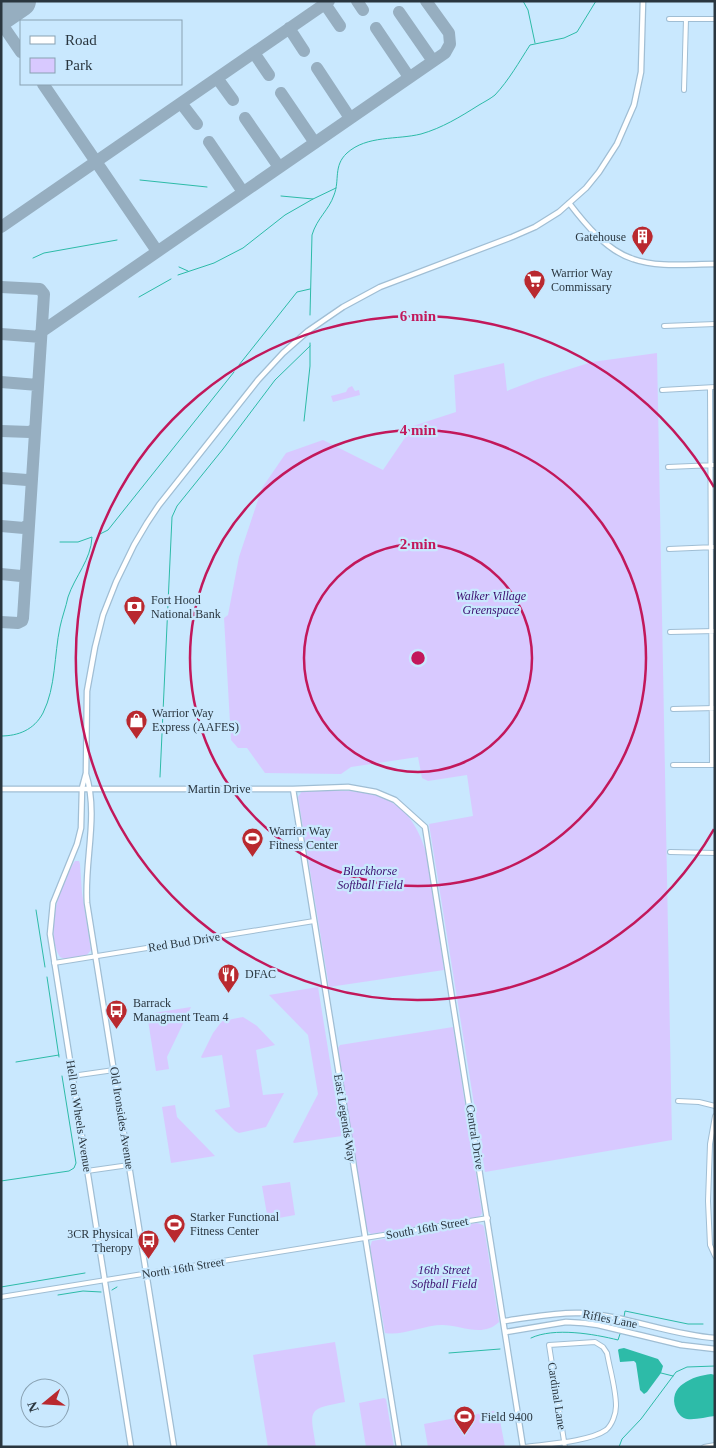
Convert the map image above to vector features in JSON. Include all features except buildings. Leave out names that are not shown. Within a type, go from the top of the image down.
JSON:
[{"type":"street","points":[[86,773],[88,678],[101,623],[119,576],[141,533],[159,505],[258,380],[279,357],[308,331],[353,301],[380,287],[523,233],[553,217],[586,188],[605,164],[617,144],[637,94],[641,72],[643,1]]},
{"type":"street","points":[[669,19],[715,19]]},
{"type":"street","points":[[684,90],[686,19]]},
{"type":"street","points":[[569,204],[594,234],[623,255],[632,259],[660,264],[715,264]]},
{"type":"street","points":[[664,326],[715,324]]},
{"type":"street","points":[[662,390],[712,388],[714,765],[673,765]]},
{"type":"street","points":[[668,468],[713,465]]},
{"type":"street","points":[[669,549],[713,547]]},
{"type":"street","points":[[670,632],[713,631]]},
{"type":"street","points":[[673,709],[713,708]]},
{"type":"street","name":"Hell on Wheels Avenue","points":[[86,773],[82,788],[80,836],[56,892],[50,914],[50,934],[132,1447]]},
{"type":"street","name":"Old Ironsides Avenue","points":[[86,773],[90,788],[90,842],[86,893],[174,1447]]},
{"type":"street","name":"Martin Drive","points":[[1,789],[293,789],[348,787],[376,792],[395,800],[425,827]]},
{"type":"street","name":"East Legends Way","points":[[293,789],[398,1447]]},
{"type":"street","name":"Central Drive","points":[[425,827],[524,1447]]},
{"type":"street","points":[[670,852],[715,853]]},
{"type":"street","name":"Red Bud Drive","points":[[54,963],[314,921]]},
{"type":"street","points":[[72,1076],[114,1070]]},
{"type":"street","points":[[678,1101],[700,1102],[715,1106]]},
{"type":"street","points":[[715,1116],[710,1144],[708,1201],[710,1245],[715,1256]]},
{"type":"street","points":[[87,1171],[129,1164]]},
{"type":"street","name":"South 16th Street","points":[[365,1239],[488,1218]]},
{"type":"street","name":"North 16th Street","points":[[1,1297],[365,1239]]},
{"type":"street","name":"Rifles Lane","points":[[504,1322],[558,1313],[580,1313],[615,1318],[681,1334],[715,1338]]},
{"type":"street","name":"Rifles Lane","points":[[506,1332],[566,1322],[583,1323],[614,1328],[681,1345],[715,1349]]},
{"type":"street","name":"Cardinal Lane","points":[[564,1441],[594,1436],[607,1429],[613,1421],[616,1406],[607,1353],[603,1347],[595,1342],[549,1345],[564,1441],[565,1447]]},
{"type":"street","points":[[524,1447],[564,1441]]},
{"type":"street","points":[[704,1447],[715,1445]]},
{"type":"green space","name":"Walker Village Greenspace","points":[[657,353],[672,1140],[485,1172],[429,824],[473,816],[467,775],[428,781],[422,778],[418,757],[351,767],[341,774],[265,773],[247,748],[238,748],[231,740],[224,618],[228,615],[239,557],[262,488],[286,453],[323,440],[383,470],[413,426],[456,412],[454,375],[504,363],[507,391],[592,362]]},
{"type":"green space","points":[[352,386],[355,391],[359,390],[360,395],[333,402],[331,396],[346,392]]},
{"type":"green space","name":"Blackhorse Softball Field","points":[[302,791],[361,792],[378,796],[393,803],[406,814],[417,830],[426,852],[444,970],[329,987],[298,797]]},
{"type":"green space","points":[[75,861],[79,861],[80,864],[82,893],[91,950],[87,955],[65,959],[60,957],[55,947],[53,935],[54,922],[59,895]]},
{"type":"green space","points":[[318,987],[342,1136],[294,1143],[318,1094],[308,1035],[269,995]]},
{"type":"green space","points":[[191,1007],[167,1057],[169,1069],[156,1071],[147,1014]]},
{"type":"green space","points":[[243,1017],[257,1026],[275,1045],[256,1050],[263,1095],[284,1093],[266,1127],[239,1133],[215,1111],[230,1107],[222,1055],[201,1057],[213,1033],[222,1021]]},
{"type":"green space","points":[[453,1027],[482,1213],[475,1218],[371,1234],[366,1229],[338,1048],[340,1045]]},
{"type":"green space","points":[[175,1105],[177,1117],[215,1156],[171,1163],[162,1107]]},
{"type":"green space","points":[[290,1182],[295,1215],[268,1220],[262,1186]]},
{"type":"green space","name":"16th Street Softball Field","points":[[477,1223],[484,1227],[499,1322],[493,1327],[479,1330],[442,1325],[392,1334],[385,1333],[370,1247],[372,1241]]},
{"type":"green space","points":[[335,1342],[345,1402],[323,1407],[314,1413],[312,1418],[316,1447],[268,1447],[253,1355]]},
{"type":"green space","points":[[386,1399],[394,1447],[366,1447],[359,1403]]},
{"type":"green space","name":"Field 9400","points":[[498,1410],[505,1447],[428,1447],[424,1424]]},
{"type":"shaded area","points":[[624,1348],[658,1359],[663,1366],[661,1373],[644,1394],[640,1390],[636,1363],[634,1361],[620,1362],[618,1350]]},
{"type":"shaded area","points":[[715,1375],[715,1416],[697,1419],[682,1417],[677,1411],[674,1401],[678,1388],[697,1377]]},
{"type":"waterway","points":[[523,1],[528,10],[535,43]]},
{"type":"waterway","points":[[310,315],[312,235],[332,200],[336,189],[338,168],[347,153],[364,143],[429,132],[451,122],[489,99],[505,83],[530,45],[564,38],[577,32],[596,1]]},
{"type":"waterway","points":[[140,180],[207,187]]},
{"type":"waterway","points":[[281,196],[313,199],[336,188]]},
{"type":"waterway","points":[[178,275],[214,263],[243,248],[285,215],[313,199]]},
{"type":"waterway","points":[[33,258],[44,253],[117,240]]},
{"type":"waterway","points":[[179,267],[188,271]]},
{"type":"waterway","points":[[139,297],[171,279]]},
{"type":"waterway","points":[[239,365],[297,292],[310,289]]},
{"type":"waterway","points":[[304,421],[310,366],[310,343]]},
{"type":"waterway","points":[[160,777],[172,517],[177,506],[275,380],[310,346]]},
{"type":"waterway","points":[[100,534],[108,530],[234,372]]},
{"type":"waterway","points":[[1,736],[13,735],[30,728],[39,719],[47,703],[53,682],[58,638],[68,597],[86,561],[92,537],[78,542],[60,542]]},
{"type":"waterway","points":[[36,910],[45,967]]},
{"type":"waterway","points":[[47,977],[59,1057]]},
{"type":"waterway","points":[[16,1062],[59,1055]]},
{"type":"waterway","points":[[1,1181],[69,1171],[74,1168],[76,1163],[62,1076]]},
{"type":"waterway","points":[[1,1287],[85,1273]]},
{"type":"waterway","points":[[112,1290],[117,1287]]},
{"type":"waterway","points":[[58,1295],[83,1291],[101,1292]]},
{"type":"waterway","points":[[624,1317],[625,1311],[688,1324],[703,1324]]},
{"type":"waterway","points":[[531,1338],[562,1332],[618,1340],[620,1334]]},
{"type":"waterway","points":[[449,1353],[500,1349]]},
{"type":"waterway","points":[[619,1447],[622,1439],[641,1419],[676,1372],[687,1367],[715,1366]]},
{"type":"waterway","points":[[661,1373],[673,1376]]},
{"type":"taxiway","points":[[1,227],[329,1]]},
{"type":"taxiway","points":[[357,1],[363,10]]},
{"type":"taxiway","points":[[41,332],[445,53],[450,44],[449,33],[426,1]]},
{"type":"taxiway","points":[[325,4],[340,26]]},
{"type":"taxiway","points":[[399,12],[433,61]]},
{"type":"taxiway","points":[[1,23],[20,51]]},
{"type":"taxiway","points":[[289,28],[304,51]]},
{"type":"taxiway","points":[[376,28],[409,77]]},
{"type":"taxiway","points":[[254,53],[269,75]]},
{"type":"taxiway","points":[[317,68],[350,118]]},
{"type":"taxiway","points":[[217,78],[233,100]]},
{"type":"taxiway","points":[[44,85],[157,251]]},
{"type":"taxiway","points":[[281,93],[315,143]]},
{"type":"taxiway","points":[[181,103],[197,124]]},
{"type":"taxiway","points":[[245,118],[279,167]]},
{"type":"taxiway","points":[[209,142],[243,192]]},
{"type":"taxiway","points":[[1,287],[40,289],[44,294],[23,618],[18,623],[1,622]]},
{"type":"taxiway","points":[[1,334],[41,337]]},
{"type":"taxiway","points":[[1,382],[38,385]]},
{"type":"taxiway","points":[[1,431],[30,432],[35,429]]},
{"type":"taxiway","points":[[1,478],[27,480]]},
{"type":"taxiway","points":[[1,526],[24,528],[29,524]]},
{"type":"taxiway","points":[[1,574],[21,576]]},
{"type":"runway","points":[[1,14],[20,1]]},
{"type":"place","name":"Gatehouse","points":[[642,256]]},
{"type":"place","name":"Warrior Way Commissary","points":[[535,299]]},
{"type":"place","name":"Fort Hood National Bank","points":[[135,626]]},
{"type":"place","name":"Warrior Way Express (AAFES)","points":[[136,739]]},
{"type":"place","name":"Warrior Way Fitness Center","points":[[253,857]]},
{"type":"place","name":"DFAC","points":[[229,993]]},
{"type":"place","name":"Barrack Managment Team 4","points":[[117,1029]]},
{"type":"place","name":"Starker Functional Fitness Center","points":[[174,1243]]},
{"type":"place","name":"3CR Physical Theropy","points":[[149,1260]]},
{"type":"place","name":"Field 9400","points":[[465,1436]]}]
